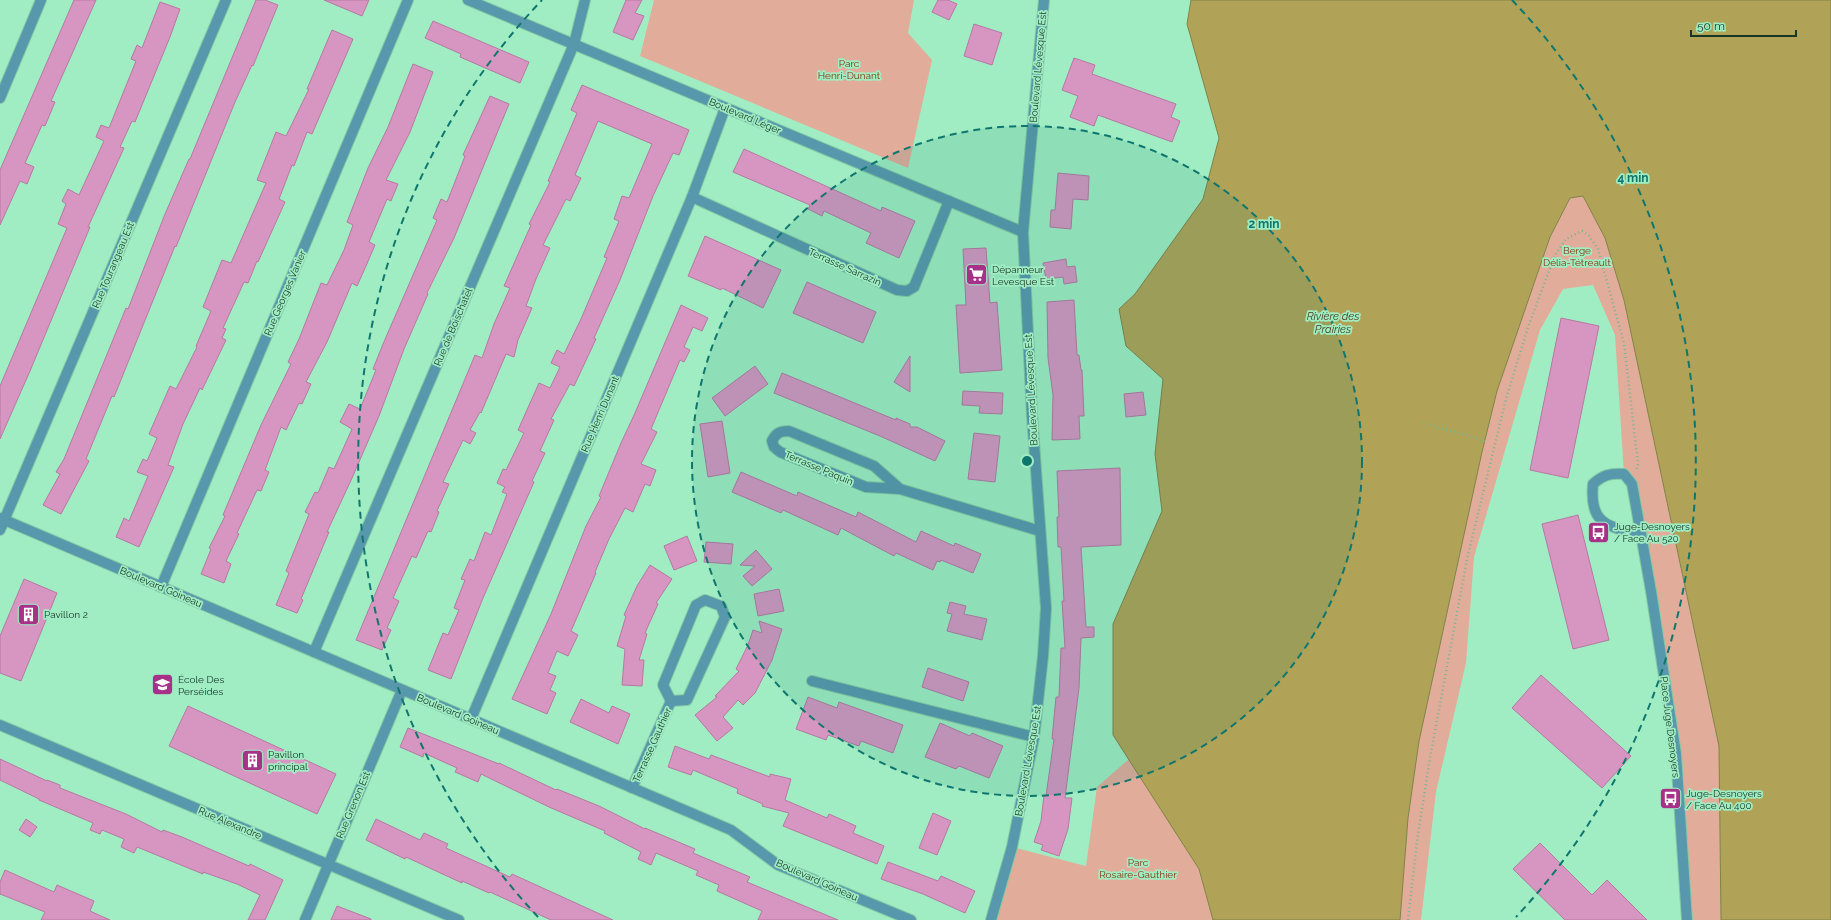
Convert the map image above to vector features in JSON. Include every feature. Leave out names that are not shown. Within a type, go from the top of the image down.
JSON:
[{"type":"street","points":[[0,98],[41,0]]},
{"type":"street","name":"Rue Tourangeau Est","points":[[0,530],[2,519],[226,0]]},
{"type":"street","name":"Rue Georges Vanier","points":[[161,587],[408,0]]},
{"type":"street","name":"Boulevard Léger","points":[[468,0],[1023,232]]},
{"type":"street","name":"Rue de Boischatel","points":[[314,652],[574,44],[585,0]]},
{"type":"street","name":"Boulevard Lévesque Est","points":[[991,920],[1012,847],[1034,737],[1043,656],[1046,608],[1032,415],[1023,232],[1044,0]]},
{"type":"street","name":"Rue Henri Dunant","points":[[471,719],[692,197],[726,108]]},
{"type":"street","name":"Terrasse Sarrazin","points":[[692,197],[897,290],[907,291],[914,287],[949,201]]},
{"type":"street","name":"Terrasse Paquin","points":[[900,489],[874,466],[789,431],[782,431],[775,435],[772,441],[774,447],[780,452],[866,487],[900,489],[1040,531]]},
{"type":"street","points":[[1632,484],[1624,474],[1611,473],[1600,477],[1593,484],[1592,496],[1594,512],[1606,525],[1641,535]]},
{"type":"street","name":"Place Juge Desnoyers","points":[[1632,484],[1676,754],[1687,920]]},
{"type":"street","name":"Boulevard Goineau","points":[[2,519],[731,830],[778,865],[911,920]]},
{"type":"street","name":"Terrasse Gauthier","points":[[705,600],[720,606],[724,617],[687,700],[671,701],[662,685],[696,605],[705,600]]},
{"type":"street","points":[[812,681],[1034,737]]},
{"type":"street","name":"Rue Grenon Est","points":[[305,920],[402,690]]},
{"type":"street","name":"Terrasse Gauthier","points":[[632,788],[671,701]]},
{"type":"street","name":"Rue Alexandre","points":[[0,725],[460,920]]},
{"type":"path","points":[[1408,920],[1418,834],[1467,559],[1506,399],[1528,327],[1555,255],[1566,239],[1582,231],[1589,236],[1598,249],[1624,343],[1638,464],[1632,484]]},
{"type":"path","points":[[1423,423],[1485,441]]},
{"type":"green space","name":"Parc Henri-Dunant","points":[[654,0],[914,0],[908,33],[932,60],[908,168],[640,56]]},
{"type":"green space","name":"Berge Délia-Tétreault","points":[[1583,196],[1605,238],[1624,300],[1719,746],[1721,920],[1687,920],[1676,754],[1632,484],[1624,474],[1615,335],[1593,285],[1563,289],[1540,330],[1474,557],[1466,663],[1436,792],[1421,920],[1400,920],[1408,818],[1419,741],[1482,452],[1497,391],[1550,237],[1570,198]]},
{"type":"green space","name":"Parc Rosaire-Gauthier","points":[[1129,759],[1199,869],[1213,920],[991,920],[1012,847],[1086,866],[1097,787]]},
{"type":"water","name":"Rivière des Prairies","points":[[1191,0],[1831,0],[1831,920],[1721,920],[1719,746],[1624,300],[1605,238],[1583,196],[1570,198],[1550,237],[1497,391],[1482,452],[1419,741],[1408,818],[1400,920],[1213,920],[1199,869],[1113,735],[1113,624],[1162,511],[1155,454],[1163,379],[1126,346],[1119,309],[1135,294],[1203,199],[1219,138],[1187,24]]},
{"type":"building","points":[[74,0],[96,0],[51,101],[55,102],[45,126],[42,125],[25,163],[34,167],[27,184],[20,181],[0,225],[0,170]]},
{"type":"building","points":[[256,0],[265,0],[278,5],[253,66],[252,65],[235,102],[114,397],[112,396],[86,459],[89,461],[61,514],[43,505],[60,474],[56,472],[64,459],[126,308],[128,309],[165,214],[190,159]]},
{"type":"building","points":[[324,0],[369,0],[362,16]]},
{"type":"building","points":[[626,0],[642,0],[635,13],[644,16],[633,40],[613,32]]},
{"type":"building","points":[[938,0],[948,0],[957,4],[949,20],[932,12]]},
{"type":"building","points":[[160,2],[180,9],[170,37],[135,122],[132,121],[120,147],[124,148],[88,227],[90,227],[0,439],[0,386],[67,228],[58,224],[66,204],[62,201],[68,189],[79,195],[104,141],[96,137],[101,125],[109,128],[136,61],[131,59],[137,45],[142,48]]},
{"type":"building","points":[[433,21],[529,62],[520,83],[460,57],[461,54],[425,38]]},
{"type":"building","points":[[974,24],[1002,33],[992,65],[964,56]]},
{"type":"building","points":[[332,30],[353,39],[312,134],[307,132],[294,166],[292,165],[279,199],[285,202],[248,283],[244,282],[223,328],[226,329],[222,338],[226,340],[202,390],[200,388],[183,424],[168,465],[174,467],[139,547],[116,537],[124,518],[129,521],[148,476],[137,472],[143,459],[147,461],[157,438],[149,434],[170,386],[176,389],[197,347],[196,346],[211,311],[203,307],[222,260],[231,263],[266,183],[257,180],[276,132],[286,136],[309,89],[307,89]]},
{"type":"building","points":[[1074,58],[1095,65],[1092,74],[1176,104],[1171,117],[1180,121],[1172,142],[1098,115],[1094,126],[1070,117],[1078,96],[1062,90]]},
{"type":"building","points":[[413,64],[433,72],[410,132],[386,180],[398,184],[391,201],[387,199],[369,242],[375,245],[357,286],[352,283],[327,342],[306,382],[311,384],[302,404],[299,403],[286,430],[281,427],[265,470],[269,472],[261,491],[257,490],[226,561],[231,564],[224,583],[201,574],[211,549],[209,548],[225,516],[223,515],[261,425],[291,364],[288,362],[299,339],[321,283],[327,285],[344,250],[353,225],[347,222],[368,168],[388,127]]},
{"type":"building","points":[[582,85],[689,130],[679,155],[673,153],[653,196],[620,280],[594,338],[596,339],[574,386],[570,384],[551,419],[554,420],[540,451],[545,453],[532,481],[534,482],[483,598],[451,679],[428,670],[443,633],[448,635],[459,610],[454,608],[465,580],[461,579],[470,559],[474,561],[485,532],[491,535],[507,494],[502,492],[505,487],[497,483],[503,469],[506,470],[524,433],[518,430],[539,383],[550,388],[560,367],[551,363],[557,350],[564,354],[581,319],[607,258],[604,257],[619,221],[614,219],[622,196],[629,198],[652,144],[598,121],[575,175],[581,178],[570,201],[566,199],[543,245],[550,248],[526,306],[532,308],[518,340],[514,357],[506,354],[481,413],[480,412],[470,430],[476,433],[470,444],[463,440],[443,482],[449,484],[437,511],[439,512],[431,532],[428,531],[416,558],[412,556],[393,598],[399,601],[387,628],[391,630],[382,650],[356,640],[475,355],[482,358],[494,324],[510,288],[504,286],[531,225],[529,224],[550,182],[548,181],[577,113],[571,110]]},
{"type":"building","points":[[490,96],[509,104],[454,238],[427,293],[428,294],[404,349],[379,416],[327,532],[329,532],[301,599],[303,600],[297,613],[276,605],[289,573],[286,571],[309,514],[305,512],[315,492],[318,493],[329,467],[334,469],[352,429],[340,422],[349,404],[360,409],[376,370],[373,369],[383,344],[437,220],[433,218],[441,199],[447,202],[465,156],[463,155]]},
{"type":"building","points":[[744,149],[881,211],[882,207],[915,221],[899,258],[866,243],[871,233],[824,211],[822,216],[808,209],[810,205],[733,172]]},
{"type":"building","points":[[1058,173],[1089,176],[1088,200],[1073,199],[1071,229],[1050,227],[1051,210],[1055,210]]},
{"type":"building","points":[[705,236],[781,270],[763,308],[722,288],[721,290],[688,276]]},
{"type":"building","points":[[986,248],[990,303],[997,302],[1002,370],[960,373],[956,305],[966,305],[963,249]]},
{"type":"building","points":[[1066,259],[1067,267],[1075,266],[1077,282],[1064,284],[1063,277],[1046,279],[1043,263]]},
{"type":"building","points":[[807,282],[876,312],[863,343],[793,313]]},
{"type":"building","points":[[1074,300],[1077,355],[1079,355],[1082,370],[1084,416],[1079,416],[1080,439],[1052,440],[1053,395],[1048,358],[1047,302]]},
{"type":"building","points":[[681,305],[708,318],[702,331],[693,327],[684,347],[690,350],[684,362],[680,360],[651,429],[657,432],[641,464],[656,470],[650,486],[645,484],[633,512],[625,508],[609,539],[571,631],[578,635],[568,656],[557,651],[548,673],[556,676],[550,690],[556,693],[547,714],[512,699],[551,614],[586,526],[601,497],[599,496],[621,443]]},
{"type":"building","points":[[1561,318],[1599,326],[1568,478],[1530,470]]},
{"type":"building","points":[[910,356],[910,392],[894,382]]},
{"type":"building","points":[[755,366],[768,384],[725,416],[712,398]]},
{"type":"building","points":[[782,373],[896,420],[896,418],[910,424],[910,427],[917,427],[945,441],[935,461],[880,436],[774,393]]},
{"type":"building","points":[[963,391],[1003,393],[1002,414],[979,413],[980,406],[962,405]]},
{"type":"building","points":[[1143,392],[1146,415],[1126,417],[1124,394]]},
{"type":"building","points":[[722,421],[730,473],[708,477],[700,424]]},
{"type":"building","points":[[974,433],[1000,436],[995,482],[968,479]]},
{"type":"building","points":[[1120,468],[1121,545],[1081,547],[1086,627],[1094,627],[1094,637],[1081,638],[1079,688],[1065,798],[1072,798],[1068,829],[1059,856],[1041,850],[1043,845],[1034,842],[1041,821],[1044,795],[1046,796],[1054,739],[1052,739],[1056,697],[1059,697],[1061,648],[1065,648],[1061,547],[1058,547],[1057,517],[1059,517],[1057,471]]},
{"type":"building","points":[[741,472],[797,496],[798,492],[856,517],[858,512],[916,542],[921,531],[954,546],[955,543],[981,554],[973,573],[941,560],[940,562],[937,561],[933,570],[896,553],[894,556],[841,528],[838,535],[783,510],[781,513],[732,492]]},
{"type":"building","points":[[1578,515],[1609,640],[1573,649],[1542,524]]},
{"type":"building","points":[[687,536],[697,561],[674,570],[664,546]]},
{"type":"building","points":[[706,542],[733,544],[731,564],[704,562]]},
{"type":"building","points":[[756,550],[772,569],[752,586],[743,576],[755,566],[740,565]]},
{"type":"building","points":[[650,565],[672,579],[656,603],[658,604],[645,633],[647,634],[639,660],[644,660],[642,686],[622,685],[625,649],[617,646],[626,616],[624,615],[637,586]]},
{"type":"building","name":"Pavillon 2","points":[[24,579],[57,593],[21,681],[0,673],[0,636]]},
{"type":"building","points":[[779,589],[784,611],[758,616],[754,594]]},
{"type":"building","points":[[950,602],[966,606],[964,614],[987,619],[982,640],[947,631],[952,614],[947,613]]},
{"type":"building","points":[[759,621],[782,629],[772,660],[755,693],[743,705],[738,700],[723,717],[733,728],[717,741],[695,715],[717,697],[715,696],[739,671],[736,669],[748,645],[753,630],[762,633]]},
{"type":"building","points":[[928,668],[969,682],[963,701],[922,687]]},
{"type":"building","points":[[1541,675],[1631,756],[1602,788],[1512,708]]},
{"type":"building","points":[[808,697],[837,708],[839,702],[903,725],[893,753],[861,741],[859,746],[828,735],[826,740],[796,729]]},
{"type":"building","points":[[581,699],[609,713],[612,706],[630,714],[618,744],[570,722]]},
{"type":"building","name":"Pavillon principal","points":[[188,706],[336,774],[317,814],[169,746]]},
{"type":"building","points":[[940,723],[970,736],[972,733],[1003,746],[989,778],[959,766],[956,769],[925,757]]},
{"type":"building","points":[[408,728],[499,763],[556,790],[557,789],[599,806],[645,829],[695,849],[693,853],[750,877],[747,882],[838,920],[758,920],[762,911],[717,891],[719,885],[696,875],[698,871],[656,853],[651,865],[638,859],[641,852],[604,833],[605,831],[549,807],[481,774],[478,782],[455,772],[457,768],[424,753],[423,757],[400,747]]},
{"type":"building","points":[[675,746],[709,759],[711,755],[770,777],[770,774],[791,779],[785,800],[827,818],[829,814],[856,826],[853,833],[884,846],[877,864],[783,826],[789,813],[762,806],[763,804],[737,793],[738,789],[693,770],[691,775],[668,767]]},
{"type":"building","points":[[0,759],[47,781],[60,785],[60,788],[126,814],[162,832],[163,830],[182,837],[249,866],[250,864],[283,880],[265,920],[248,920],[260,895],[237,884],[203,872],[203,874],[137,847],[134,853],[121,847],[124,839],[102,830],[100,834],[90,830],[93,823],[39,800],[0,780]]},
{"type":"building","points":[[933,813],[951,821],[937,855],[919,848]]},
{"type":"building","points":[[26,819],[37,827],[30,837],[19,830]]},
{"type":"building","points":[[376,819],[420,840],[424,833],[448,844],[446,848],[510,877],[512,874],[613,920],[551,920],[490,892],[489,893],[462,881],[462,883],[406,857],[405,859],[366,840]]},
{"type":"building","points":[[1540,843],[1592,895],[1607,880],[1647,920],[1565,920],[1513,869]]},
{"type":"building","points":[[888,862],[938,881],[941,876],[975,891],[965,913],[923,894],[881,879]]},
{"type":"building","points":[[5,870],[54,892],[57,885],[94,901],[90,911],[110,920],[41,920],[45,912],[0,894],[0,882]]},
{"type":"building","points":[[337,906],[371,919],[371,920],[331,920]]},
{"type":"place","name":"Dépanneur Levesque Est","points":[[976,275]]},
{"type":"place","name":"Juge-Desnoyers / Face Au 520","points":[[1599,532]]},
{"type":"place","name":"Pavillon 2","points":[[29,614]]},
{"type":"place","name":"École Des Perséides","points":[[162,685]]},
{"type":"place","name":"Pavillon principal","points":[[253,760]]},
{"type":"place","name":"Juge-Desnoyers / Face Au 400","points":[[1670,799]]}]
